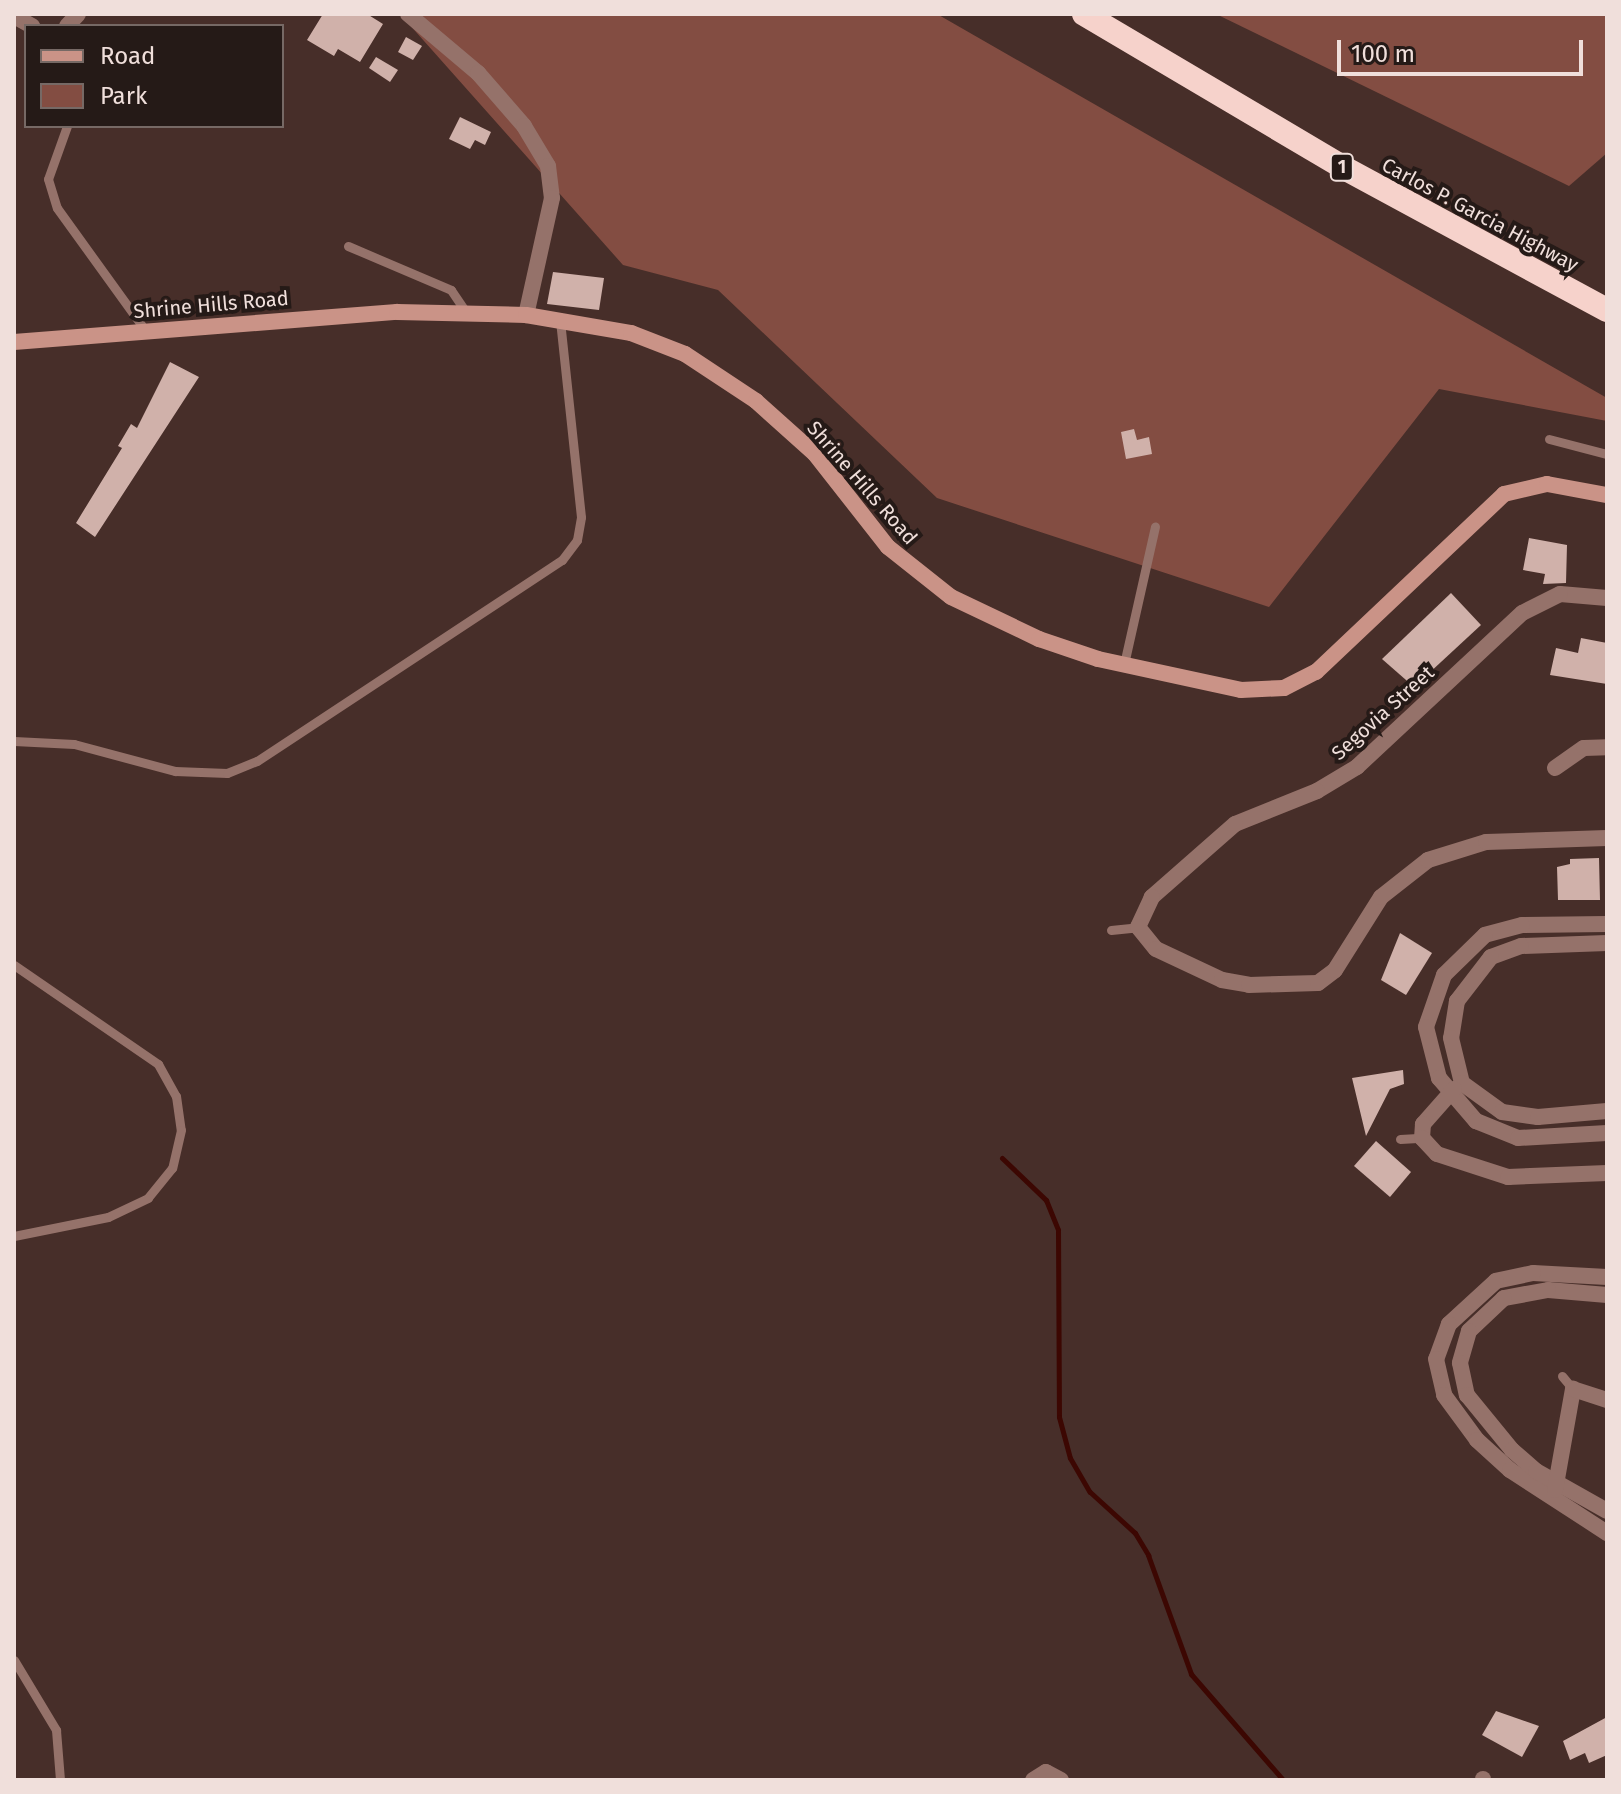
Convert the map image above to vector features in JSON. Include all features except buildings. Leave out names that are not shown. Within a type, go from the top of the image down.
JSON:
[{"type":"highway","name":"Carlos P. Garcia Highway","points":[[1084,14],[1346,169],[1607,310]]},
{"type":"street","points":[[408,14],[478,73],[524,126],[548,166],[552,198],[526,315]]},
{"type":"street","name":"Shrine Hills Road","points":[[14,342],[339,315],[466,312],[560,319],[651,338],[705,365],[795,435],[867,525],[932,584],[1039,639],[1124,664],[1241,690],[1284,688],[1330,661],[1504,494],[1547,484],[1607,495]]},
{"type":"street","name":"Segovia Street","points":[[1138,927],[1152,897],[1235,824],[1317,791],[1357,767],[1522,613],[1560,594],[1607,598]]},
{"type":"street","points":[[1555,768],[1584,748],[1607,747]]},
{"type":"street","points":[[1138,927],[1156,949],[1222,980],[1249,985],[1318,983],[1335,970],[1381,897],[1428,860],[1486,842],[1607,838]]},
{"type":"street","points":[[1588,924],[1589,944]]},
{"type":"street","points":[[1607,924],[1503,927],[1456,960],[1435,992],[1426,1027],[1432,1060],[1449,1094],[1476,1121],[1518,1138],[1607,1133]]},
{"type":"street","points":[[1607,943],[1521,946],[1491,957],[1478,969],[1457,1001],[1452,1052],[1462,1083],[1485,1104],[1519,1116],[1607,1111]]},
{"type":"street","points":[[1462,1083],[1427,1116],[1422,1138],[1437,1154],[1508,1177],[1607,1173]]},
{"type":"street","points":[[1607,1277],[1533,1273],[1496,1281],[1463,1306],[1440,1341],[1437,1377],[1453,1411],[1494,1457],[1555,1491],[1607,1511]]},
{"type":"street","points":[[1607,1295],[1517,1293],[1479,1317],[1463,1347],[1462,1379],[1479,1413],[1512,1450],[1555,1491],[1607,1533]]},
{"type":"street","points":[[1440,1341],[1463,1347]]},
{"type":"street","points":[[1555,1491],[1568,1382],[1607,1400]]},
{"type":"street","points":[[1033,1780],[1056,1776]]},
{"type":"lane","points":[[66,128],[48,179],[57,208],[145,330]]},
{"type":"lane","points":[[348,246],[445,287],[466,312]]},
{"type":"lane","points":[[14,741],[74,744],[175,771],[227,773],[257,761],[562,560],[577,540],[581,517],[560,319]]},
{"type":"lane","points":[[1549,439],[1607,454]]},
{"type":"lane","points":[[1124,664],[1155,526]]},
{"type":"lane","points":[[1111,930],[1138,927]]},
{"type":"lane","points":[[14,965],[158,1064],[176,1096],[181,1130],[172,1168],[148,1198],[108,1217],[14,1236]]},
{"type":"lane","points":[[1400,1139],[1422,1138]]},
{"type":"lane","points":[[14,1660],[56,1730],[60,1780]]},
{"type":"green space","points":[[400,14],[937,14],[1607,398],[1607,421],[1439,389],[1269,607],[937,498],[718,290],[623,265]]},
{"type":"green space","points":[[1216,14],[1607,14],[1607,153],[1569,186]]},
{"type":"waterway","points":[[1002,1158],[1046,1200],[1058,1230],[1059,1417],[1070,1458],[1090,1492],[1135,1533],[1148,1555],[1191,1674],[1283,1780]]}]
